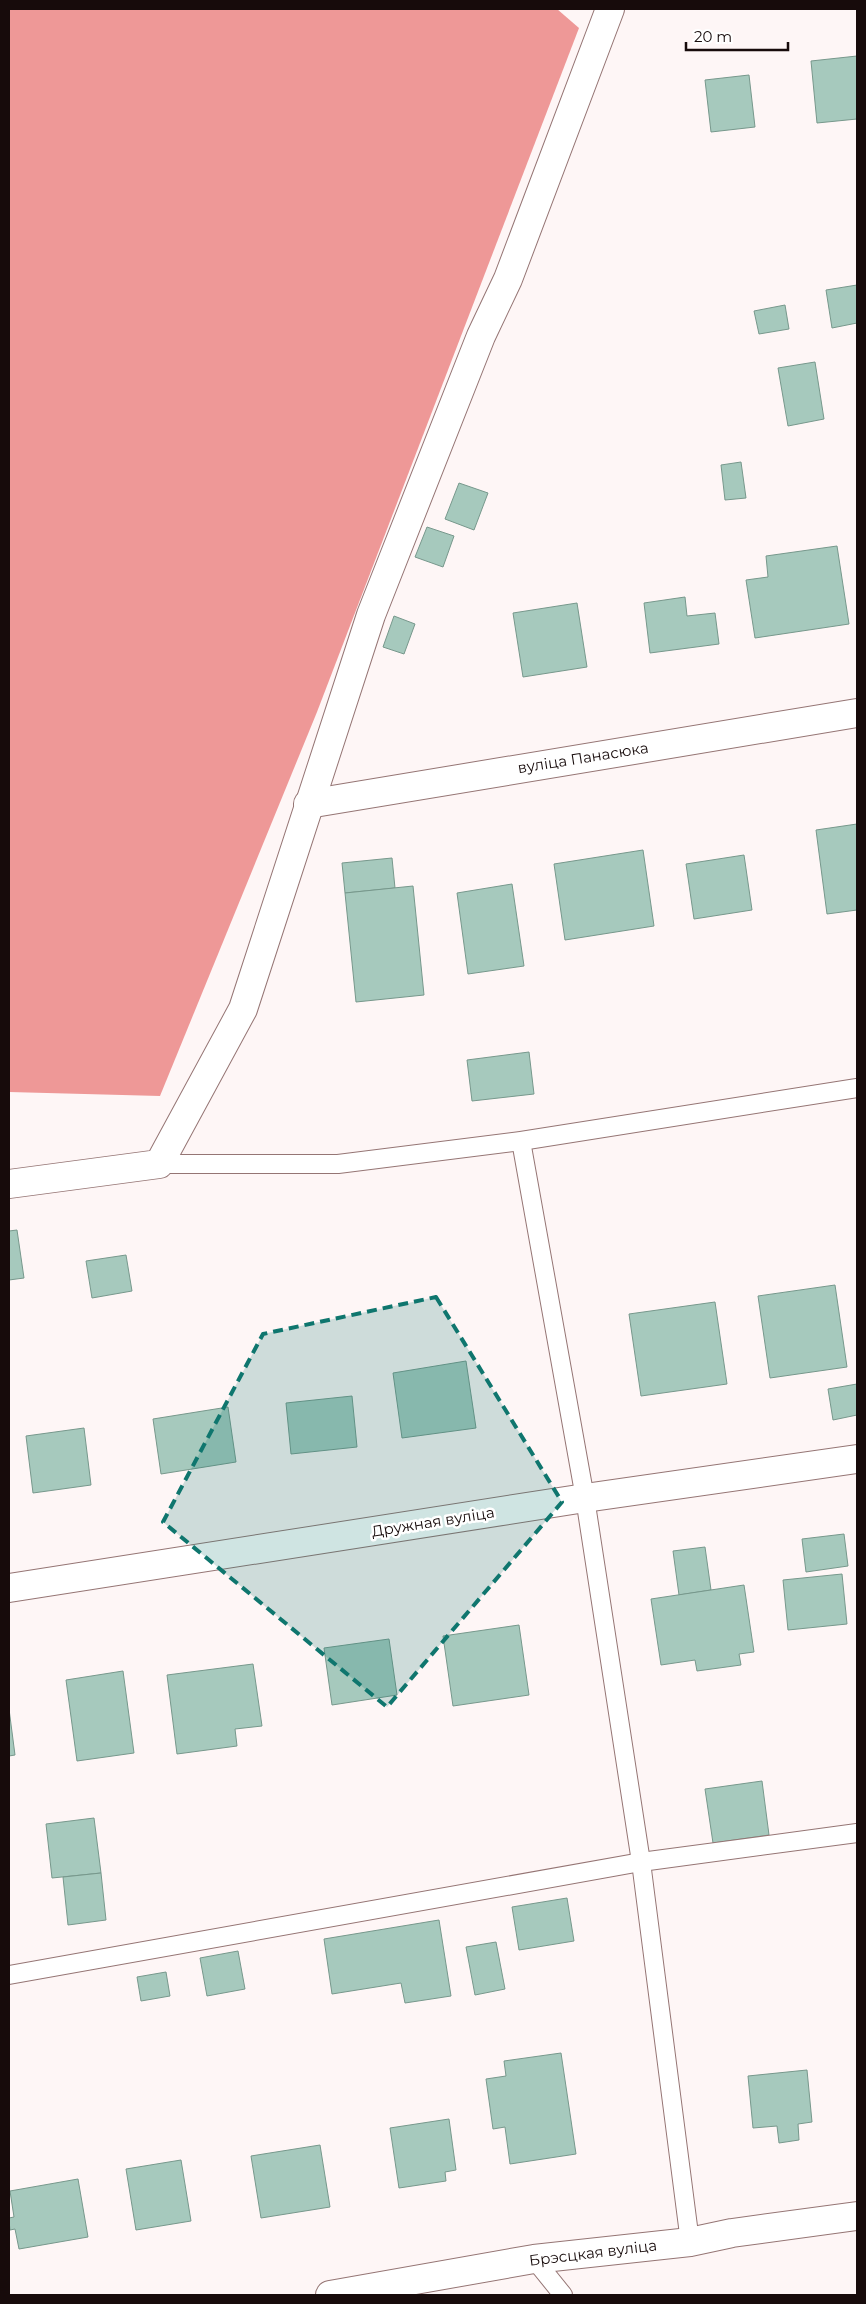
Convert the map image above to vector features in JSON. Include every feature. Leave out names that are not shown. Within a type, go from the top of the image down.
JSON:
[{"type":"street","points":[[9,1184],[159,1164],[243,1009],[308,804],[371,615],[482,336],[508,279],[610,9]]},
{"type":"street","name":"вуліца Панасюка","points":[[308,804],[857,712]]},
{"type":"street","name":"Дружная вуліца","points":[[9,1588],[585,1498],[857,1459]]},
{"type":"street","name":"Брэсцкая вуліца","points":[[330,2295],[534,2259],[690,2242],[732,2233],[857,2216]]},
{"type":"lane","points":[[159,1164],[338,1164],[521,1141],[857,1088]]},
{"type":"lane","points":[[521,1141],[585,1498],[641,1862],[690,2242]]},
{"type":"lane","points":[[9,1975],[641,1862],[857,1833]]},
{"type":"lane","points":[[534,2259],[563,2295]]},
{"type":"highlighted area","points":[[436,1297],[562,1502],[387,1707],[163,1522],[263,1334]]},
{"type":"shaded area","points":[[9,9],[557,9],[579,28],[317,712],[160,1096],[9,1092]]},
{"type":"building","points":[[857,56],[857,119],[817,123],[811,61]]},
{"type":"building","points":[[749,75],[755,127],[711,132],[705,80]]},
{"type":"building","points":[[857,285],[857,323],[832,328],[826,290]]},
{"type":"building","points":[[785,305],[789,329],[759,334],[754,311]]},
{"type":"building","points":[[815,362],[824,419],[788,426],[778,368]]},
{"type":"building","points":[[741,462],[746,498],[725,500],[721,465]]},
{"type":"building","points":[[459,483],[488,493],[474,530],[445,519]]},
{"type":"building","points":[[427,527],[454,536],[443,567],[415,557]]},
{"type":"building","points":[[837,546],[849,624],[755,638],[746,580],[768,577],[766,556]]},
{"type":"building","points":[[685,597],[687,616],[715,613],[719,644],[650,653],[644,603]]},
{"type":"building","points":[[577,603],[587,667],[523,677],[513,613]]},
{"type":"building","points":[[394,616],[415,624],[404,654],[383,647]]},
{"type":"building","points":[[857,824],[857,910],[827,914],[816,830]]},
{"type":"building","points":[[643,850],[654,926],[565,940],[554,864]]},
{"type":"building","points":[[744,855],[752,910],[694,919],[686,864]]},
{"type":"building","points":[[392,858],[395,888],[345,893],[342,863]]},
{"type":"building","points":[[512,884],[524,966],[468,974],[457,893]]},
{"type":"building","points":[[413,886],[424,995],[356,1002],[345,893]]},
{"type":"building","points":[[529,1052],[534,1094],[472,1101],[467,1060]]},
{"type":"building","points":[[17,1230],[24,1278],[9,1280],[9,1231]]},
{"type":"building","points":[[126,1255],[132,1291],[92,1298],[86,1261]]},
{"type":"building","points":[[835,1285],[847,1367],[770,1378],[758,1296]]},
{"type":"building","points":[[715,1302],[727,1384],[641,1396],[629,1314]]},
{"type":"building","points":[[466,1361],[476,1428],[402,1438],[393,1373]]},
{"type":"building","points":[[857,1384],[857,1415],[833,1420],[828,1389]]},
{"type":"building","points":[[352,1396],[357,1447],[291,1454],[286,1403]]},
{"type":"building","points":[[228,1407],[236,1462],[161,1474],[153,1419]]},
{"type":"building","points":[[84,1428],[91,1485],[33,1493],[26,1436]]},
{"type":"building","points":[[844,1534],[848,1566],[806,1572],[802,1539]]},
{"type":"building","points":[[705,1547],[711,1590],[679,1595],[673,1551]]},
{"type":"building","points":[[842,1574],[847,1624],[788,1630],[783,1580]]},
{"type":"building","points":[[744,1585],[754,1652],[739,1654],[741,1665],[697,1671],[695,1660],[661,1665],[651,1599]]},
{"type":"building","points":[[519,1625],[529,1695],[453,1706],[443,1636]]},
{"type":"building","points":[[389,1639],[397,1695],[332,1705],[324,1648]]},
{"type":"building","points":[[253,1664],[262,1726],[235,1729],[237,1746],[177,1754],[167,1675]]},
{"type":"building","points":[[123,1671],[134,1753],[77,1761],[66,1680]]},
{"type":"building","points":[[9,1709],[15,1755],[9,1756]]},
{"type":"building","points":[[762,1781],[769,1835],[713,1843],[705,1789]]},
{"type":"building","points":[[94,1818],[101,1873],[52,1878],[46,1824]]},
{"type":"building","points":[[101,1873],[106,1920],[68,1925],[63,1877]]},
{"type":"building","points":[[567,1898],[574,1941],[519,1950],[512,1907]]},
{"type":"building","points":[[439,1920],[451,1996],[405,2003],[401,1983],[332,1994],[324,1939]]},
{"type":"building","points":[[496,1942],[505,1989],[475,1995],[466,1947]]},
{"type":"building","points":[[238,1951],[245,1989],[207,1996],[200,1958]]},
{"type":"building","points":[[166,1972],[170,1996],[141,2001],[137,1977]]},
{"type":"building","points":[[561,2053],[576,2154],[510,2164],[505,2127],[493,2129],[486,2079],[506,2076],[504,2061]]},
{"type":"building","points":[[807,2070],[812,2122],[798,2124],[799,2140],[779,2143],[777,2126],[753,2128],[748,2076]]},
{"type":"building","points":[[449,2119],[456,2170],[445,2172],[446,2181],[399,2188],[390,2128]]},
{"type":"building","points":[[320,2145],[330,2207],[261,2218],[251,2156]]},
{"type":"building","points":[[181,2160],[191,2221],[136,2230],[126,2169]]},
{"type":"building","points":[[78,2179],[88,2237],[19,2249],[15,2229],[10,2230],[9,2218],[14,2217],[10,2191]]}]
